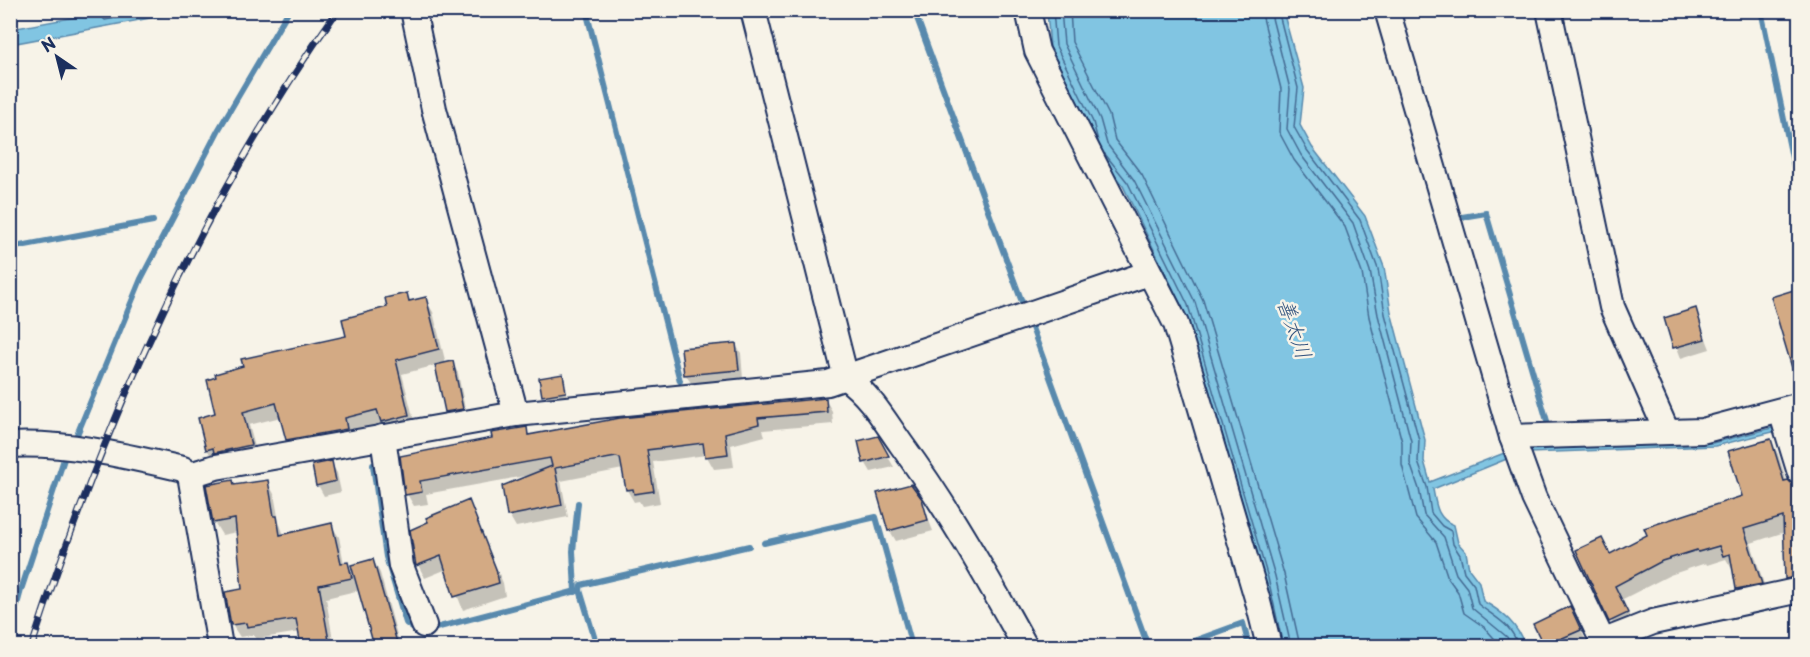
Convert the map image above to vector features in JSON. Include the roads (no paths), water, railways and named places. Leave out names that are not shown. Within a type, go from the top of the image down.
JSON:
[{"type":"street","points":[[753,10],[846,378],[862,389],[926,478],[975,555],[1025,646]]},
{"type":"street","points":[[1028,10],[1037,51],[1086,143],[1176,324],[1269,646]]},
{"type":"street","points":[[1387,10],[1512,437],[1534,498],[1603,644],[1653,622],[1800,590]]},
{"type":"street","points":[[1550,10],[1612,307],[1667,432]]},
{"type":"street","points":[[414,14],[434,109],[516,414]]},
{"type":"street","points":[[190,475],[216,467],[516,414],[828,383],[1149,273]]},
{"type":"street","points":[[1512,437],[1702,431],[1790,408],[1800,473]]},
{"type":"street","points":[[383,437],[401,566],[424,625]]},
{"type":"street","points":[[10,445],[46,443],[103,452],[183,469],[190,475],[220,646]]},
{"type":"water","points":[[114,10],[177,11],[11,44],[11,29]]},
{"type":"water","name":"善太川","points":[[1047,11],[1283,11],[1304,88],[1300,125],[1312,147],[1365,216],[1384,267],[1391,312],[1425,440],[1424,461],[1430,482],[1512,450],[1514,456],[1433,489],[1436,506],[1441,515],[1454,525],[1458,543],[1466,552],[1469,569],[1479,582],[1483,601],[1509,620],[1525,646],[1278,646],[1262,580],[1182,307],[1123,186],[1094,150],[1088,124],[1050,47]]},
{"type":"water","points":[[1780,426],[1781,430],[1715,446],[1529,453],[1528,447],[1713,443]]},
{"type":"waterway","points":[[76,437],[141,279],[219,129],[289,10]]},
{"type":"waterway","points":[[586,10],[680,381]]},
{"type":"waterway","points":[[1761,10],[1800,196]]},
{"type":"waterway","points":[[917,18],[1022,302]]},
{"type":"waterway","points":[[1455,215],[1456,218],[1486,213],[1547,421]]},
{"type":"waterway","points":[[20,246],[153,221]]},
{"type":"waterway","points":[[1031,325],[1148,646]]},
{"type":"waterway","points":[[10,631],[65,456]]},
{"type":"waterway","points":[[373,465],[386,557],[406,623],[418,632]]},
{"type":"waterway","points":[[575,592],[573,551],[578,503]]},
{"type":"waterway","points":[[764,543],[876,517],[912,646]]},
{"type":"waterway","points":[[428,630],[580,590],[581,585],[749,546]]},
{"type":"waterway","points":[[580,590],[597,646]]},
{"type":"waterway","points":[[1180,646],[1243,623],[1249,646]]},
{"type":"railway","points":[[32,646],[91,480],[124,397],[161,316],[200,237],[243,159],[288,83],[338,10]]}]
